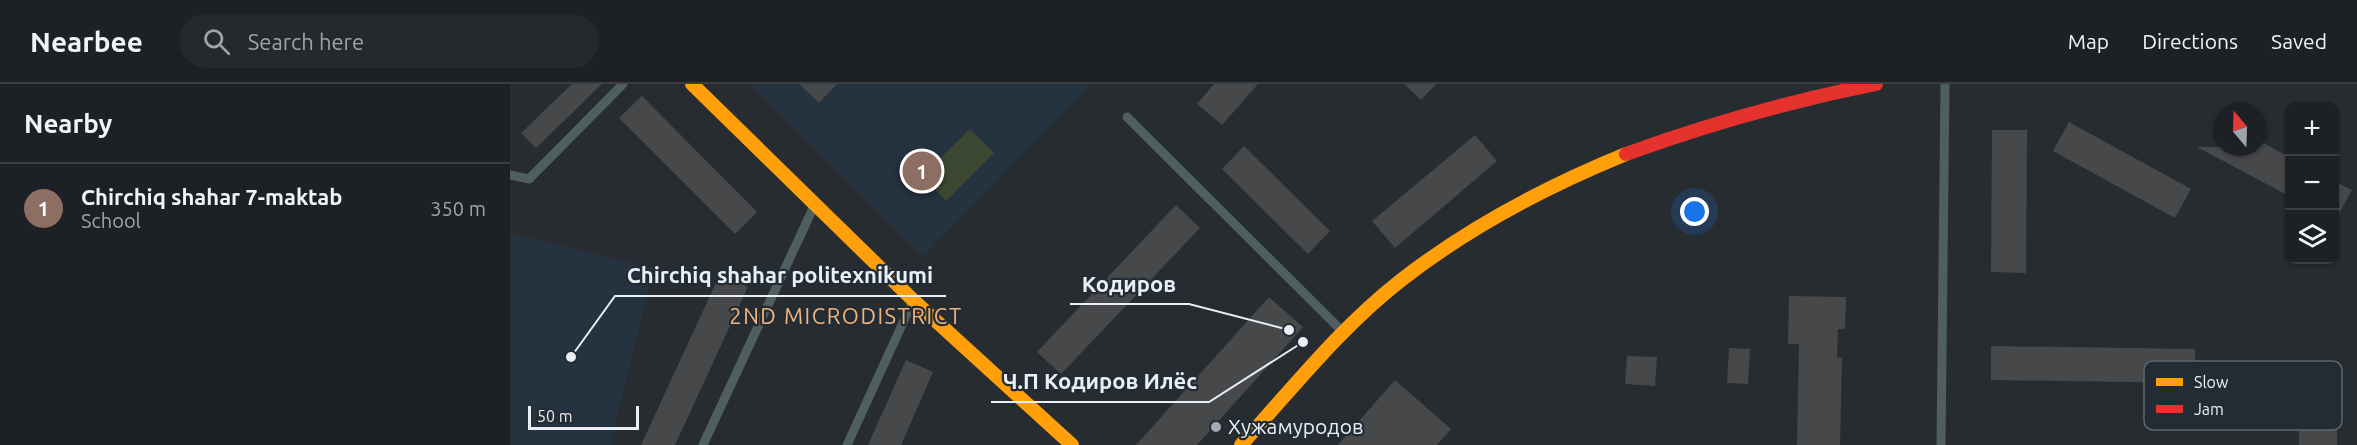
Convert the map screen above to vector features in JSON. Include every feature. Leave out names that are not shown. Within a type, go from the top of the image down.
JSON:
[{"type":"street","points":[[692,84],[816,202],[913,300],[1072,445]]},
{"type":"street","points":[[1241,445],[1368,310],[1426,261],[1492,219],[1626,153],[1681,132],[1825,94],[1876,84]]},
{"type":"lane","points":[[510,175],[529,179],[623,84]]},
{"type":"lane","points":[[1941,445],[1944,84]]},
{"type":"lane","points":[[1127,117],[1345,334]]},
{"type":"lane","points":[[702,445],[816,202]]},
{"type":"lane","points":[[847,445],[913,300]]},
{"type":"shaded area","points":[[750,84],[1091,84],[923,257]]},
{"type":"shaded area","points":[[510,233],[653,268],[611,445],[510,445]]},
{"type":"green space","points":[[970,129],[994,153],[946,201],[922,176]]},
{"type":"building","points":[[572,84],[602,84],[536,148],[521,133]]},
{"type":"building","points":[[799,84],[837,84],[819,103]]},
{"type":"building","points":[[1214,84],[1258,84],[1222,125],[1197,104]]},
{"type":"building","points":[[1404,84],[1436,84],[1421,100]]},
{"type":"building","points":[[642,96],[757,212],[735,234],[619,118]]},
{"type":"building","points":[[2069,122],[2191,189],[2175,218],[2053,151]]},
{"type":"building","points":[[1992,130],[2027,130],[2026,273],[1991,272]]},
{"type":"building","points":[[1475,135],[1497,161],[1395,248],[1372,221]]},
{"type":"building","points":[[2267,145],[2285,155],[2285,194],[2214,156],[2267,156]]},
{"type":"building","points":[[1244,146],[1330,231],[1308,254],[1222,169]]},
{"type":"building","points":[[2197,147],[2213,147],[2213,156]]},
{"type":"building","points":[[2339,184],[2352,190],[2339,214]]},
{"type":"building","points":[[1176,205],[1200,228],[1061,374],[1037,352]]},
{"type":"building","points":[[720,274],[748,287],[675,445],[641,445]]},
{"type":"building","points":[[1789,296],[1846,297],[1845,329],[1838,329],[1837,357],[1842,358],[1840,445],[1797,445],[1799,344],[1788,344]]},
{"type":"building","points":[[1269,297],[1303,327],[1197,445],[1136,445]]},
{"type":"building","points":[[1991,346],[2195,349],[2195,361],[2144,361],[2144,382],[1991,380]]},
{"type":"building","points":[[1729,348],[1750,349],[1748,384],[1727,383]]},
{"type":"building","points":[[1627,356],[1657,357],[1655,386],[1625,384]]},
{"type":"building","points":[[906,360],[933,372],[901,445],[868,445]]},
{"type":"building","points":[[1395,380],[1451,429],[1437,445],[1338,445]]},
{"type":"building","points":[[2299,430],[2337,430],[2337,445],[2299,445]]},
{"type":"traffic: slow","points":[[692,84],[913,300],[1072,445]]},
{"type":"traffic: slow","points":[[1241,445],[1357,319],[1426,261],[1480,226],[1537,194],[1626,154]]},
{"type":"traffic: jam","points":[[1626,154],[1750,114],[1876,84]]},
{"type":"place","name":"Chirchiq shahar 7-maktab","points":[[922,171]]},
{"type":"place","name":"Кодиров","points":[[1289,330]]},
{"type":"place","name":"Ч.П Кодиров Илёс","points":[[1303,342]]},
{"type":"place","name":"Chirchiq shahar politexnikumi","points":[[571,357]]},
{"type":"place","name":"Хужамуродов","points":[[1216,427]]},
{"type":"district","name":"2ND MICRODISTRICT","points":[[846,316]]}]
